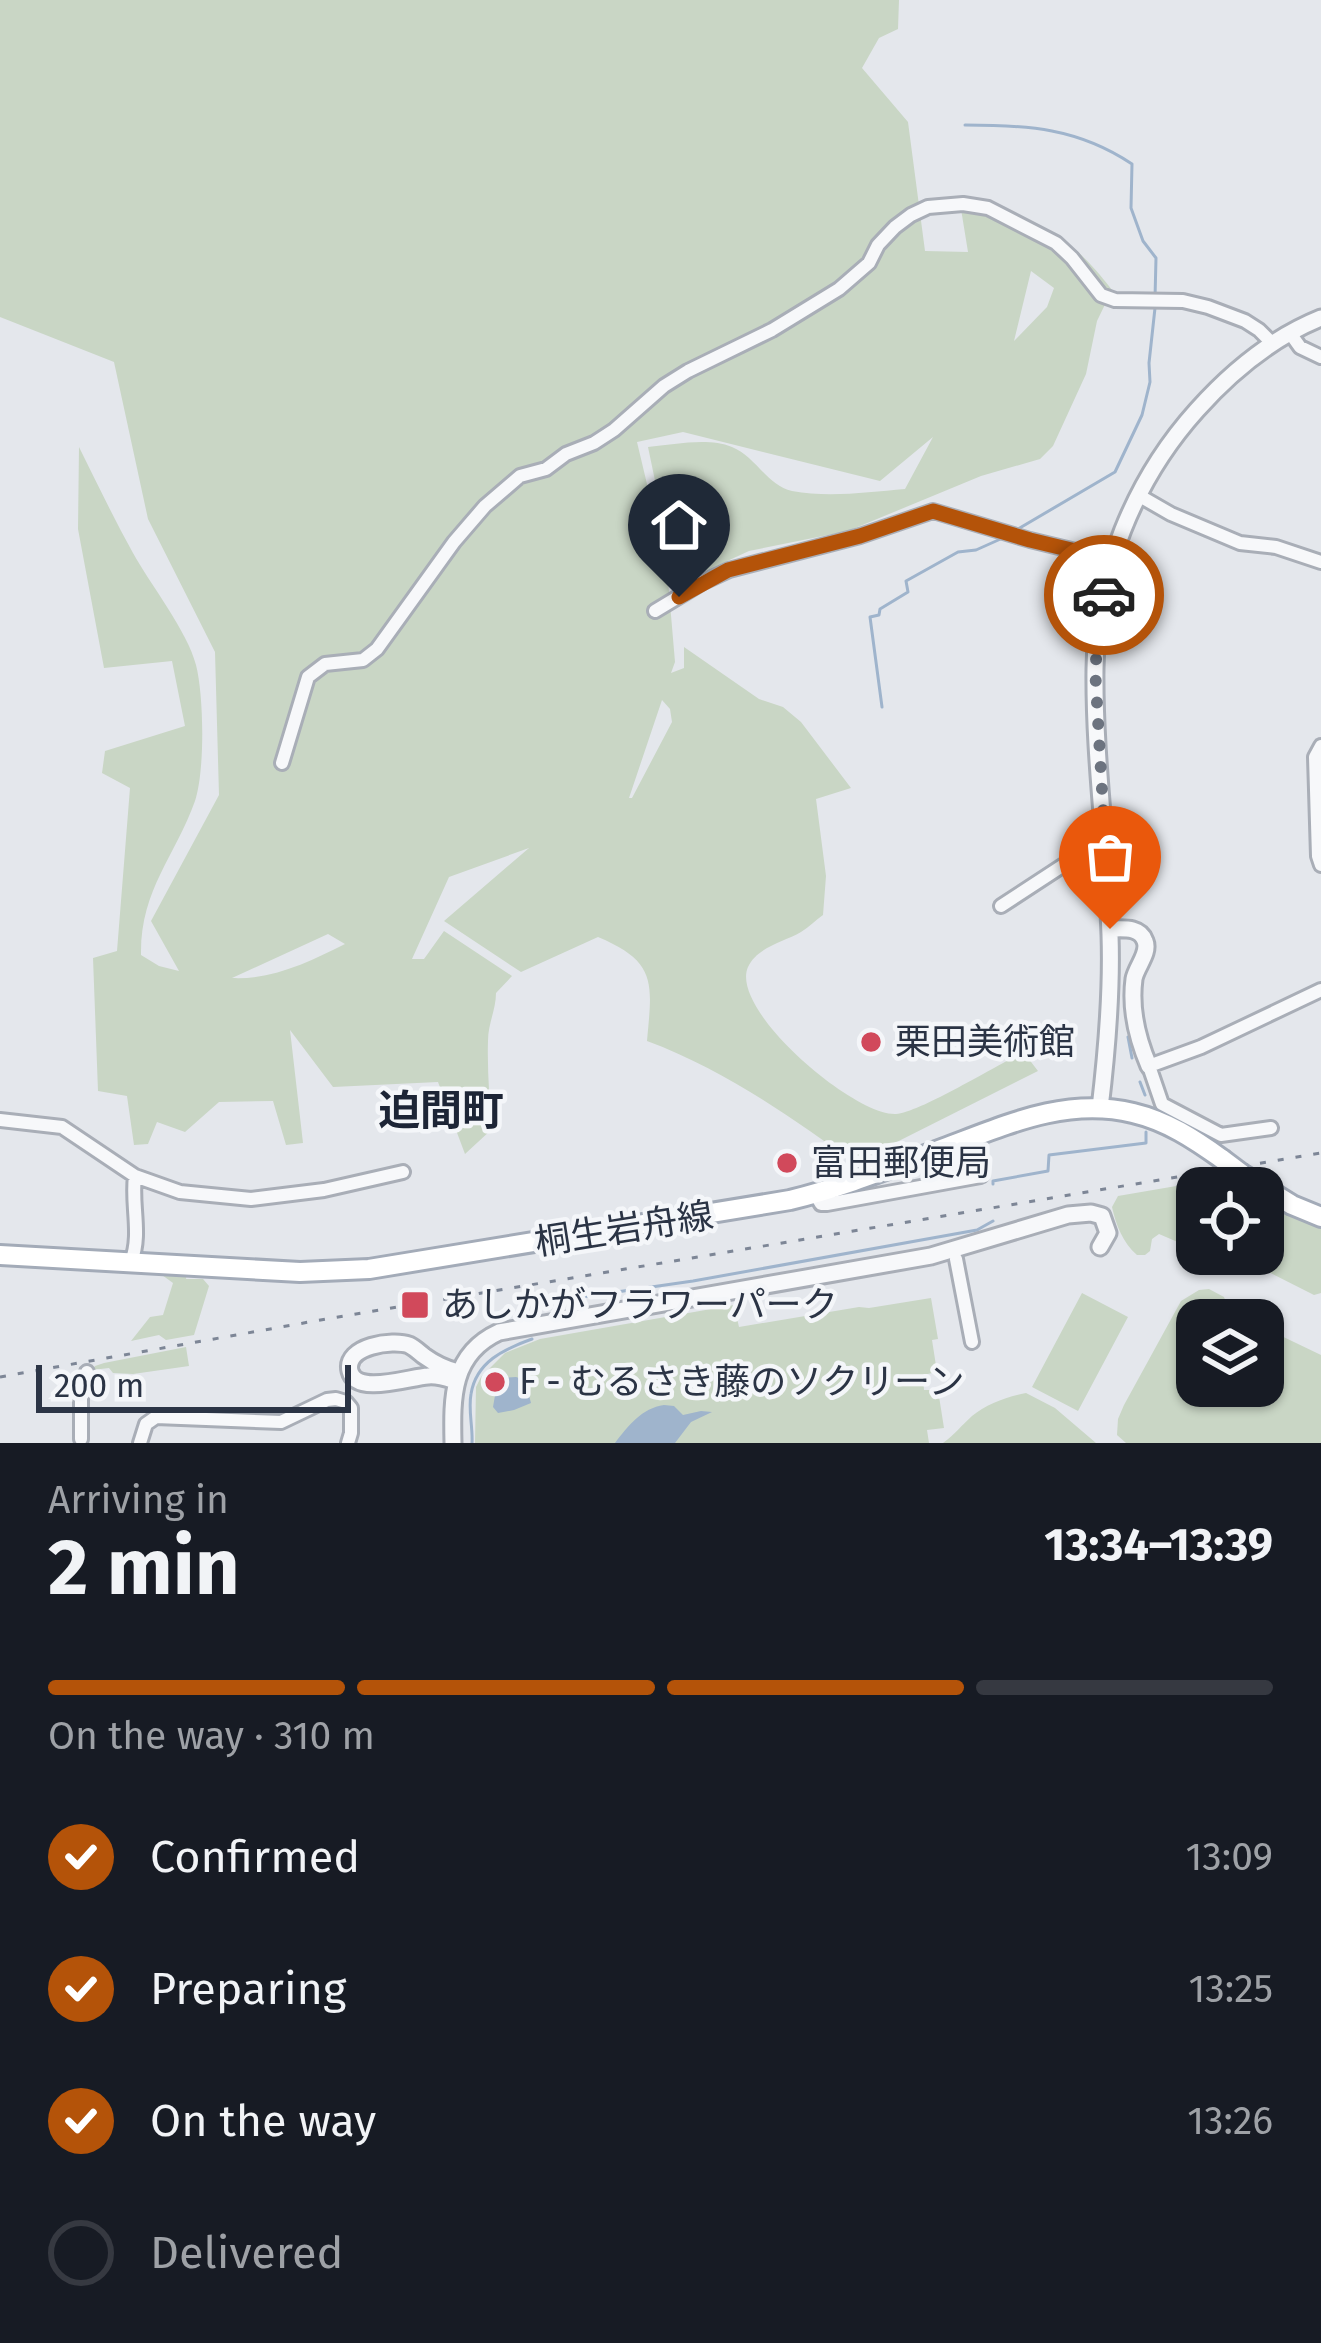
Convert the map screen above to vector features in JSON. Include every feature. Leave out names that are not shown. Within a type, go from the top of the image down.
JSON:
[{"type":"main road","name":"桐生岩舟線","points":[[0,1255],[355,1271],[815,1194],[1064,1109],[1100,1108],[1151,1118],[1183,1132],[1292,1205],[1321,1217]]},
{"type":"street","points":[[282,763],[308,677],[325,664],[363,660],[377,649],[485,506],[520,476],[546,469],[614,430],[676,378],[772,331],[839,289],[869,263],[878,245],[910,214],[944,205],[988,208],[1056,243],[1101,295],[1208,307],[1245,321],[1273,344]]},
{"type":"street","points":[[1100,1108],[1109,1017],[1110,929],[1095,668],[1103,598],[1113,560],[1138,495],[1170,443],[1204,401],[1244,364],[1321,318]]},
{"type":"street","points":[[1290,333],[1300,347],[1321,357]]},
{"type":"street","points":[[1138,495],[1240,543],[1321,562]]},
{"type":"street","points":[[655,611],[728,570],[860,536],[933,511],[1113,560]]},
{"type":"street","points":[[1321,746],[1316,757],[1321,865]]},
{"type":"street","points":[[1000,906],[1105,838]]},
{"type":"street","points":[[1110,929],[1130,929],[1145,941],[1134,980],[1134,1012],[1162,1104],[1221,1135],[1271,1128]]},
{"type":"street","points":[[1149,1066],[1201,1047],[1321,990]]},
{"type":"street","points":[[0,1120],[62,1127],[134,1176],[180,1192],[241,1200],[324,1190],[403,1172]]},
{"type":"street","points":[[130,1262],[137,1230],[134,1176]]},
{"type":"street","points":[[815,1194],[821,1204],[827,1204],[981,1176]]},
{"type":"street","points":[[931,1256],[1045,1221],[1091,1213],[1102,1216],[1108,1227],[1100,1247]]},
{"type":"street","points":[[453,1443],[457,1377],[479,1344],[499,1332],[949,1255],[956,1259],[972,1342]]},
{"type":"street","points":[[400,1343],[457,1377],[361,1383],[354,1379],[350,1360],[358,1350],[400,1343]]},
{"type":"street","points":[[80,1442],[81,1395],[87,1372]]},
{"type":"street","points":[[140,1443],[146,1424],[156,1418],[281,1422],[332,1399],[351,1408],[348,1443]]},
{"type":"green space","points":[[0,0],[899,0],[898,29],[879,38],[862,68],[908,122],[925,251],[968,252],[961,209],[1029,223],[1063,240],[1112,290],[1097,321],[1086,374],[1053,446],[1040,459],[981,476],[848,531],[749,551],[686,580],[671,541],[660,543],[675,662],[671,673],[684,668],[684,647],[759,699],[783,707],[801,722],[851,788],[816,799],[826,876],[823,915],[764,950],[748,967],[747,986],[775,1033],[852,1098],[896,1114],[937,1099],[1013,1058],[1028,1058],[1038,1071],[855,1163],[730,1080],[647,1041],[647,977],[618,946],[598,937],[521,972],[444,921],[529,848],[449,877],[412,959],[424,959],[444,931],[512,976],[496,993],[488,1034],[491,1130],[465,1154],[438,1082],[333,1087],[290,1030],[303,1143],[286,1145],[273,1101],[219,1102],[185,1132],[157,1122],[148,1144],[134,1145],[127,1096],[98,1091],[93,958],[117,951],[130,788],[102,773],[105,751],[185,726],[172,661],[104,668],[78,529],[79,447],[133,553],[185,638],[199,679],[198,788],[152,892],[142,932],[141,955],[179,971],[151,921],[219,795],[215,652],[148,519],[114,362],[0,317]],"holes":[[[1031,271],[1054,288],[1047,307],[1014,341]],[[683,432],[880,481],[933,437],[905,489],[849,494],[783,488],[740,451],[722,444],[648,447],[663,519],[656,522],[637,442]],[[662,700],[672,722],[629,798]],[[328,934],[345,944],[276,973],[232,978]]]},
{"type":"green space","points":[[1176,1186],[1176,1241],[1159,1234],[1152,1239],[1150,1251],[1137,1255],[1118,1227],[1112,1207],[1118,1196]]},
{"type":"green space","points":[[1284,1212],[1321,1226],[1321,1293],[1314,1295],[1274,1275],[1284,1275]]},
{"type":"green space","points":[[163,1271],[187,1273],[186,1279],[203,1279],[209,1286],[194,1335],[131,1341],[150,1317],[163,1315],[173,1283]]},
{"type":"green space","points":[[1209,1289],[1225,1299],[1184,1299]]},
{"type":"green space","points":[[1082,1293],[1128,1317],[1078,1411],[1032,1387]]},
{"type":"green space","name":"あしかがフラワーパーク","points":[[931,1298],[938,1339],[932,1340],[937,1372],[923,1375],[924,1390],[938,1390],[944,1428],[927,1430],[929,1443],[475,1443],[476,1387],[481,1377],[505,1353],[540,1339],[734,1305],[739,1327]]},
{"type":"green space","points":[[1176,1310],[1176,1407],[1284,1407],[1284,1337],[1321,1355],[1321,1443],[1126,1443],[1117,1435],[1124,1405]]},
{"type":"green space","points":[[186,1347],[189,1366],[133,1374],[113,1373],[109,1368],[92,1370],[104,1363]]},
{"type":"green space","points":[[1026,1393],[1055,1408],[1096,1443],[943,1443],[984,1408]]},
{"type":"water","points":[[498,1378],[525,1380],[531,1403],[498,1413],[493,1407]]},
{"type":"water","points":[[674,1406],[683,1415],[712,1412],[691,1422],[675,1443],[615,1443],[642,1414]]},
{"type":"waterway","points":[[965,125],[1052,131],[1092,143],[1132,164],[1131,208],[1143,241],[1156,258],[1155,298]]},
{"type":"waterway","points":[[1018,529],[1115,472],[1142,415],[1150,382],[1155,308]]},
{"type":"waterway","points":[[882,707],[870,617],[908,592],[906,581],[958,552],[1005,537]]},
{"type":"waterway","points":[[1128,1037],[1132,1058]]},
{"type":"waterway","points":[[1140,1082],[1145,1095]]},
{"type":"waterway","points":[[993,1184],[1048,1171],[1049,1155],[1146,1143],[1146,1132]]},
{"type":"waterway","points":[[562,1304],[568,1299],[977,1230],[993,1221]]},
{"type":"waterway","points":[[472,1443],[470,1400],[479,1373],[502,1352],[532,1339]]},
{"type":"railway","points":[[0,1377],[1321,1153]]},
{"type":"way so far","points":[[1104,595],[1095,668],[1110,929]]},
{"type":"place","name":"栗田美術館","points":[[871,1042]]},
{"type":"place","name":"富田郵便局","points":[[787,1163]]},
{"type":"place","name":"あしかがフラワーパーク","points":[[415,1305]]},
{"type":"place","name":"F - むるさき藤のソクリーン","points":[[495,1382]]},
{"type":"district","name":"迫間町","points":[[441,1111]]},
{"type":"route","points":[[679,597],[728,570],[860,536],[933,511],[1113,560],[1104,595]]}]
